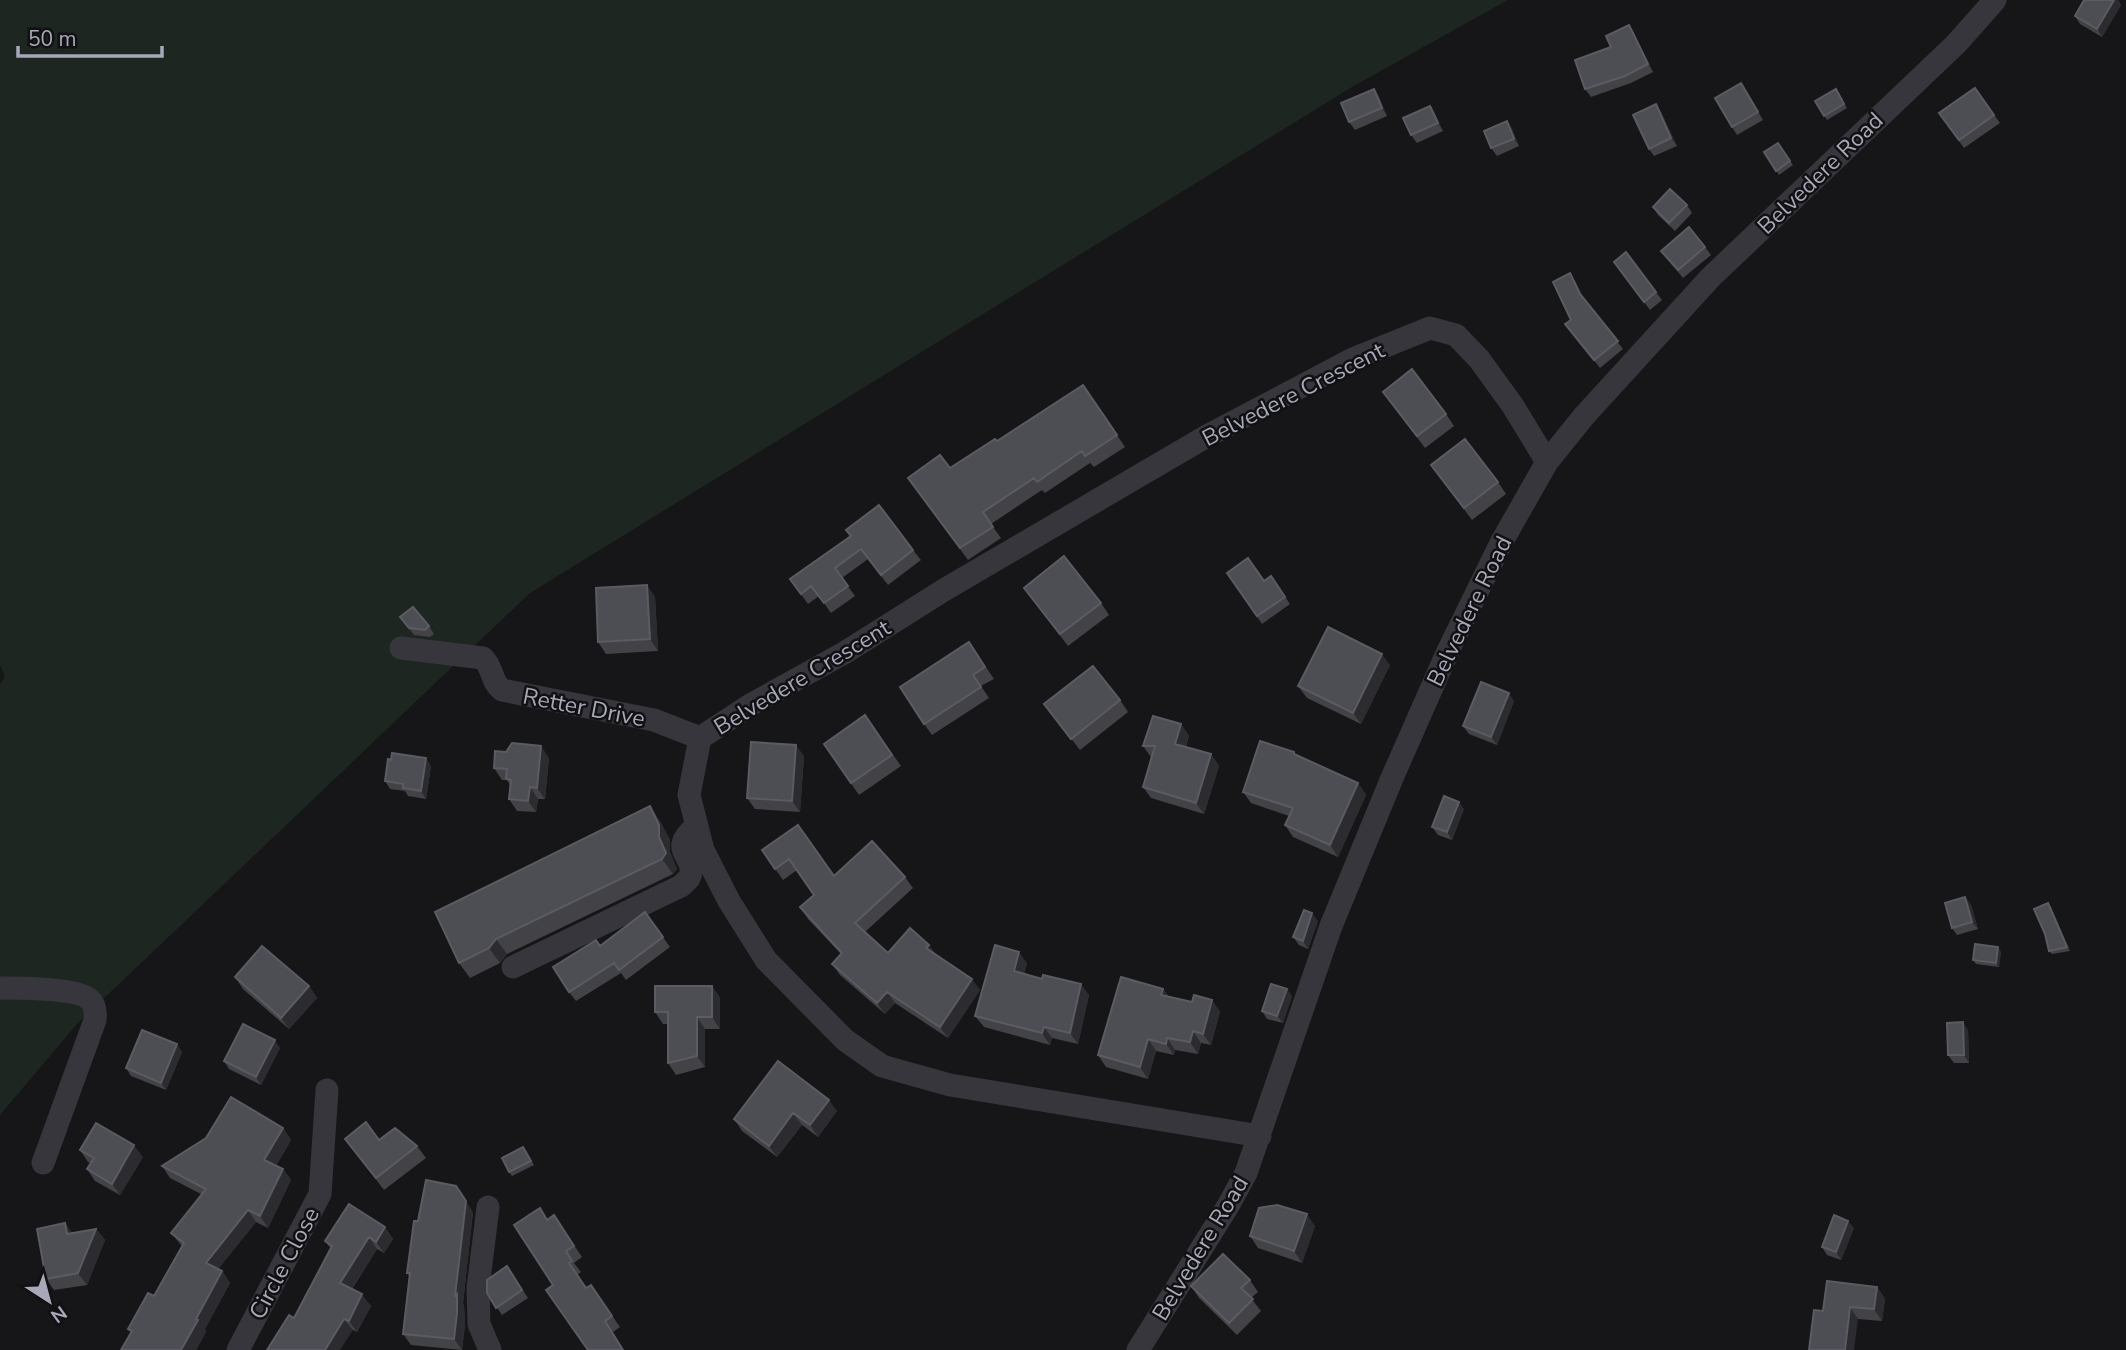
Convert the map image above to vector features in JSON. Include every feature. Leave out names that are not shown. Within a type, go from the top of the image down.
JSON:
[{"type":"street","name":"Belvedere Road","points":[[1138,1350],[1228,1206],[1246,1172],[1331,926],[1392,779],[1448,651],[1501,543],[1547,462],[1584,416],[1711,277],[1956,44],[1995,0]]},
{"type":"street","name":"Belvedere Crescent","points":[[1260,1136],[950,1085],[883,1066],[845,1040],[766,960],[729,901],[703,850],[689,795],[700,737],[1207,436],[1353,359],[1430,328],[1456,335],[1479,359],[1513,406],[1547,462]]},
{"type":"street","name":"Retter Drive","points":[[401,648],[483,658],[488,663],[495,685],[502,690],[654,720],[700,737]]},
{"type":"street","points":[[513,967],[681,886],[689,878],[691,869],[682,844],[685,835],[697,826]]},
{"type":"street","points":[[0,988],[25,987],[83,995],[94,1005],[96,1012],[43,1163]]},
{"type":"street","name":"Circle Close","points":[[238,1350],[320,1194],[327,1090]]},
{"type":"street","points":[[488,1208],[478,1288],[479,1324],[490,1350]]},
{"type":"shaded area","points":[[0,0],[1508,0],[1352,87],[530,593],[76,1025],[0,1115],[0,684],[5,677],[0,665]]},
{"type":"building","points":[[2084,0],[2114,0],[2097,29],[2075,16]]},
{"type":"building","points":[[1629,25],[1648,64],[1625,76],[1585,89],[1575,60],[1611,47],[1606,36]]},
{"type":"building","points":[[1741,83],[1758,112],[1732,127],[1715,98]]},
{"type":"building","points":[[1975,88],[1994,115],[1959,140],[1939,113]]},
{"type":"building","points":[[1374,89],[1382,108],[1349,122],[1341,103]]},
{"type":"building","points":[[1836,89],[1844,104],[1824,116],[1815,101]]},
{"type":"building","points":[[1656,104],[1671,138],[1649,149],[1633,115]]},
{"type":"building","points":[[1430,106],[1438,123],[1411,135],[1403,118]]},
{"type":"building","points":[[1507,121],[1514,139],[1491,148],[1484,131]]},
{"type":"building","points":[[1778,143],[1790,161],[1776,171],[1764,152]]},
{"type":"building","points":[[1670,189],[1687,205],[1669,223],[1653,207]]},
{"type":"building","points":[[1689,227],[1705,247],[1678,270],[1661,251]]},
{"type":"building","points":[[1626,252],[1656,292],[1644,302],[1614,262]]},
{"type":"building","points":[[1570,273],[1580,294],[1618,341],[1594,360],[1565,324],[1571,320],[1553,282]]},
{"type":"building","points":[[1412,369],[1446,414],[1417,436],[1383,392]]},
{"type":"building","points":[[1083,385],[1117,435],[1085,456],[1082,451],[1037,482],[1034,478],[983,512],[993,527],[960,548],[908,478],[940,455],[950,468]]},
{"type":"building","points":[[1465,439],[1498,482],[1464,508],[1431,465]]},
{"type":"building","points":[[879,505],[913,550],[881,575],[861,549],[835,568],[848,586],[824,603],[811,586],[801,594],[790,579],[851,536],[846,530]]},
{"type":"building","points":[[1064,556],[1101,603],[1060,634],[1024,588]]},
{"type":"building","points":[[1248,558],[1264,581],[1271,576],[1285,597],[1257,616],[1227,573]]},
{"type":"building","points":[[647,585],[650,639],[598,642],[596,588]]},
{"type":"building","points":[[413,607],[429,626],[425,630],[409,628],[400,617]]},
{"type":"building","points":[[1328,627],[1382,654],[1353,713],[1298,686]]},
{"type":"building","points":[[969,642],[985,667],[973,675],[981,687],[924,724],[900,687]]},
{"type":"building","points":[[1093,666],[1120,700],[1071,739],[1044,704]]},
{"type":"building","points":[[1481,682],[1509,693],[1491,737],[1463,726]]},
{"type":"building","points":[[865,715],[892,755],[851,783],[824,744]]},
{"type":"building","points":[[1153,716],[1181,724],[1175,744],[1211,754],[1196,803],[1143,787],[1155,746],[1143,746]]},
{"type":"building","points":[[1260,741],[1294,752],[1358,783],[1330,845],[1285,825],[1293,808],[1243,792]]},
{"type":"building","points":[[751,742],[796,745],[792,801],[747,798]]},
{"type":"building","points":[[512,743],[541,746],[537,788],[530,787],[528,801],[509,799],[511,780],[506,779],[507,769],[494,768],[495,751],[506,752]]},
{"type":"building","points":[[392,753],[426,758],[421,791],[385,781],[388,759],[391,760]]},
{"type":"building","points":[[1444,796],[1459,802],[1447,832],[1432,827]]},
{"type":"building","points":[[650,806],[659,825],[659,837],[666,853],[662,859],[496,939],[489,948],[459,963],[435,912]]},
{"type":"building","points":[[798,825],[834,876],[872,841],[905,877],[855,923],[888,953],[910,928],[929,945],[926,948],[972,979],[940,1027],[887,992],[877,1003],[832,964],[842,953],[800,907],[814,895],[789,859],[775,869],[762,850]]},
{"type":"building","points":[[1965,897],[1972,922],[1952,928],[1945,903]]},
{"type":"building","points":[[2048,903],[2067,947],[2049,951],[2034,909]]},
{"type":"building","points":[[1304,910],[1312,913],[1303,941],[1293,937]]},
{"type":"building","points":[[645,912],[663,937],[619,970],[614,963],[569,992],[553,967],[596,940],[600,946]]},
{"type":"building","points":[[1975,944],[1998,947],[1996,963],[1973,960]]},
{"type":"building","points":[[995,945],[1019,952],[1014,971],[1042,979],[1043,975],[1081,984],[1070,1033],[1044,1027],[1042,1033],[975,1016]]},
{"type":"building","points":[[262,946],[309,986],[281,1018],[235,977]]},
{"type":"building","points":[[1121,977],[1163,989],[1161,995],[1192,1002],[1194,995],[1212,1000],[1203,1034],[1193,1031],[1190,1042],[1167,1038],[1166,1044],[1148,1039],[1140,1067],[1098,1055]]},
{"type":"building","points":[[1271,984],[1287,989],[1277,1016],[1262,1011]]},
{"type":"building","points":[[655,986],[712,986],[712,1017],[697,1017],[697,1056],[668,1063],[668,1012],[655,1012]]},
{"type":"building","points":[[1963,1022],[1964,1055],[1948,1055],[1947,1023]]},
{"type":"building","points":[[243,1024],[275,1040],[256,1077],[224,1061]]},
{"type":"building","points":[[142,1030],[177,1044],[161,1083],[126,1068]]},
{"type":"building","points":[[778,1061],[829,1100],[810,1125],[793,1113],[769,1146],[734,1119]]},
{"type":"building","points":[[231,1097],[283,1128],[264,1160],[283,1169],[260,1216],[248,1210],[206,1263],[222,1271],[181,1350],[121,1350],[132,1331],[128,1329],[148,1293],[154,1296],[184,1243],[171,1233],[206,1189],[162,1166],[206,1138]]},
{"type":"building","points":[[366,1122],[379,1140],[395,1128],[417,1146],[376,1178],[345,1139]]},
{"type":"building","points":[[96,1123],[134,1145],[112,1184],[87,1169],[94,1158],[80,1150]]},
{"type":"building","points":[[523,1147],[531,1161],[509,1172],[502,1158]]},
{"type":"building","points":[[426,1180],[456,1186],[466,1201],[455,1296],[457,1294],[454,1339],[403,1334],[414,1221],[418,1221]]},
{"type":"building","points":[[349,1204],[385,1227],[376,1242],[369,1237],[340,1283],[362,1294],[349,1321],[344,1319],[325,1350],[267,1350],[289,1315],[294,1318],[332,1246],[325,1241]]},
{"type":"building","points":[[1277,1205],[1307,1214],[1294,1251],[1250,1236],[1259,1208]]},
{"type":"building","points":[[540,1208],[547,1220],[554,1215],[574,1246],[566,1251],[572,1261],[569,1263],[586,1288],[591,1285],[612,1316],[605,1321],[623,1350],[588,1350],[546,1290],[553,1285],[514,1225]]},
{"type":"building","points":[[1834,1215],[1848,1221],[1836,1252],[1822,1247]]},
{"type":"building","points":[[65,1223],[67,1234],[96,1229],[78,1273],[46,1279],[37,1229]]},
{"type":"building","points":[[1223,1254],[1250,1280],[1241,1288],[1253,1299],[1229,1323],[1191,1286]]},
{"type":"building","points":[[507,1266],[522,1290],[496,1308],[487,1293],[487,1280]]},
{"type":"building","points":[[1827,1281],[1877,1287],[1874,1309],[1850,1307],[1845,1350],[1809,1350],[1814,1310],[1823,1311]]}]
